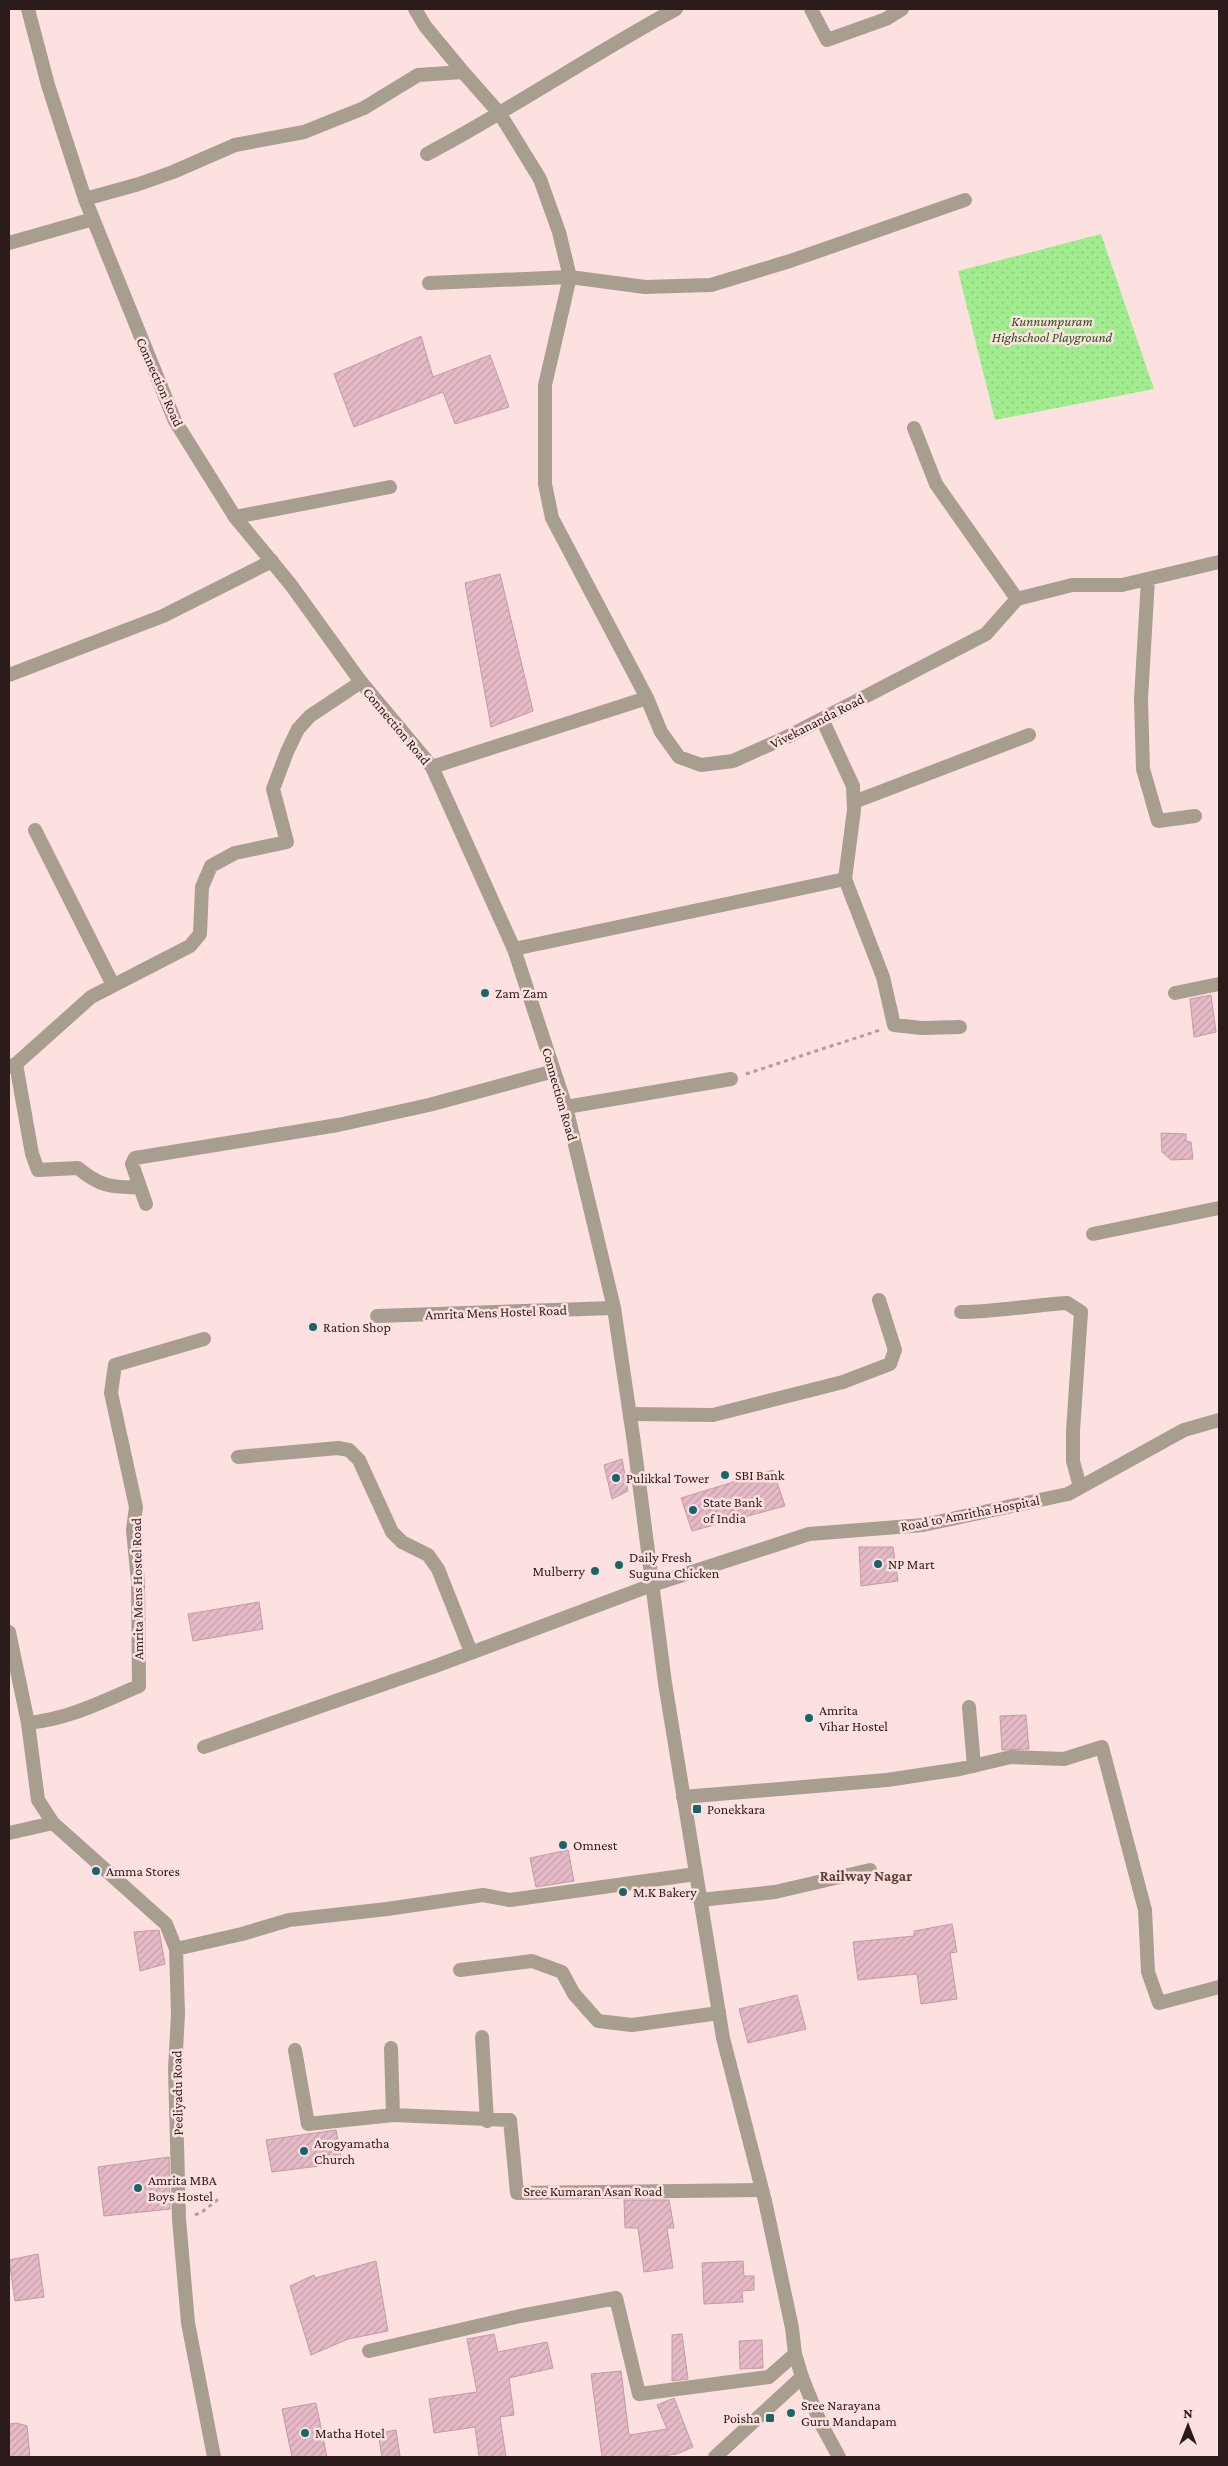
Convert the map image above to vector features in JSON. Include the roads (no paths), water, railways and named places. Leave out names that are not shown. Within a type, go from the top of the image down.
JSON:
[{"type":"street","name":"Connection Road","points":[[28,9],[48,85],[85,199],[175,421],[235,517],[272,560],[361,682],[432,767],[514,949],[566,1107],[614,1308],[683,1798],[723,2038],[762,2190],[792,2328],[795,2354],[820,2422],[839,2457]]},
{"type":"street","points":[[415,9],[425,26],[500,114],[540,179],[560,232],[570,277]]},
{"type":"street","points":[[427,154],[500,114],[610,44],[676,9]]},
{"type":"street","points":[[812,9],[827,40],[882,14],[902,9]]},
{"type":"street","points":[[85,199],[173,172],[235,145],[304,132],[364,108],[418,76],[463,72]]},
{"type":"street","points":[[429,283],[570,277],[645,287],[711,285],[790,262],[965,200]]},
{"type":"street","points":[[9,243],[93,219]]},
{"type":"street","name":"Vivekananda Road","points":[[570,277],[545,385],[545,484],[552,518],[646,698],[661,732],[679,757],[701,766],[733,761],[822,719],[986,634],[1017,599]]},
{"type":"street","points":[[914,428],[936,484],[1017,599],[1072,586],[1122,584],[1219,562]]},
{"type":"street","points":[[235,517],[390,487]]},
{"type":"street","points":[[9,675],[163,616],[272,560]]},
{"type":"street","points":[[1148,578],[1141,700],[1143,769],[1158,821],[1195,816]]},
{"type":"street","points":[[140,1187],[115,1188],[92,1180],[78,1168],[38,1170],[32,1154],[12,1065],[91,997],[190,946],[200,934],[202,887],[211,866],[235,853],[287,842],[273,789],[287,752],[298,730],[310,716],[361,682]]},
{"type":"street","points":[[432,767],[646,698]]},
{"type":"street","points":[[822,719],[853,786],[854,802],[845,880],[882,977],[894,1025],[922,1028],[960,1027]]},
{"type":"street","points":[[854,802],[1029,734]]},
{"type":"street","points":[[35,830],[114,985]]},
{"type":"street","points":[[514,949],[845,880]]},
{"type":"street","points":[[1175,992],[1219,984]]},
{"type":"street","points":[[146,1204],[132,1164],[135,1158],[338,1126],[429,1105],[554,1071]]},
{"type":"street","points":[[566,1107],[731,1079]]},
{"type":"street","points":[[1093,1234],[1219,1208]]},
{"type":"street","points":[[630,1414],[714,1415],[843,1382],[890,1364],[895,1350],[879,1300]]},
{"type":"street","points":[[961,1312],[984,1312],[1012,1307],[1067,1303],[1081,1312],[1072,1431],[1072,1461],[1080,1487]]},
{"type":"street","name":"Amrita Mens Hostel Road","points":[[377,1316],[614,1308]]},
{"type":"street","name":"Amrita Mens Hostel Road","points":[[28,1723],[53,1721],[68,1716],[138,1686],[138,1582],[133,1530],[136,1507],[111,1393],[115,1366],[204,1339]]},
{"type":"street","name":"Road to Amritha Hospital","points":[[204,1747],[433,1667],[652,1585],[809,1534],[923,1525],[1068,1494],[1184,1430],[1219,1420]]},
{"type":"street","points":[[238,1457],[338,1448],[350,1450],[360,1460],[392,1532],[402,1542],[428,1555],[438,1568],[471,1652]]},
{"type":"street","points":[[9,1632],[28,1723],[38,1800],[53,1823],[9,1833]]},
{"type":"street","points":[[969,1706],[974,1766]]},
{"type":"street","points":[[683,1798],[778,1788],[829,1787],[974,1766],[1010,1757],[1064,1759],[1102,1747],[1145,1910],[1148,1972],[1159,2003],[1219,1987]]},
{"type":"street","name":"Peeliyadu Road","points":[[53,1823],[166,1924],[176,1949],[178,2014],[175,2069],[180,2222],[188,2323],[214,2457]]},
{"type":"street","points":[[700,1900],[776,1892],[870,1870]]},
{"type":"street","points":[[176,1949],[307,1917],[387,1909],[483,1895],[510,1900],[696,1874]]},
{"type":"street","points":[[460,1970],[532,1961],[562,1972],[574,1994],[598,2021],[632,2025],[718,2012]]},
{"type":"street","points":[[482,2037],[487,2120]]},
{"type":"street","points":[[391,2048],[393,2115]]},
{"type":"street","name":"Sree Kumaran Asan Road","points":[[295,2050],[308,2124],[393,2115],[510,2120],[517,2193],[762,2190]]},
{"type":"street","points":[[369,2351],[520,2316],[616,2298],[639,2394],[769,2377],[795,2354]]},
{"type":"street","points":[[715,2457],[802,2377]]},
{"type":"place","name":"Zam Zam","points":[[485,993]]},
{"type":"place","name":"Ration Shop","points":[[313,1327]]},
{"type":"place","name":"SBI Bank","points":[[725,1475]]},
{"type":"place","name":"Pulikkal Tower","points":[[616,1478]]},
{"type":"place","name":"State Bank of India","points":[[693,1510]]},
{"type":"place","name":"NP Mart","points":[[878,1564]]},
{"type":"place","name":"Daily Fresh Suguna Chicken","points":[[619,1565]]},
{"type":"place","name":"Mulberry","points":[[595,1571]]},
{"type":"place","name":"Amrita Vihar Hostel","points":[[809,1718]]},
{"type":"place","name":"Ponekkara","points":[[697,1809]]},
{"type":"place","name":"Omnest","points":[[563,1845]]},
{"type":"place","name":"Amma Stores","points":[[96,1871]]},
{"type":"place","name":"M.K Bakery","points":[[623,1892]]},
{"type":"place","name":"Arogyamatha Church","points":[[304,2151]]},
{"type":"place","name":"Amrita MBA Boys Hostel","points":[[138,2188]]},
{"type":"place","name":"Sree Narayana Guru Mandapam","points":[[791,2413]]},
{"type":"place","name":"Poisha","points":[[770,2418]]},
{"type":"place","name":"Matha Hotel","points":[[305,2433]]},
{"type":"district","name":"Railway Nagar","points":[[866,1876]]},
{"type":"park label","name":"Kunnumpuram Highschool Playground","points":[[1052,330]]}]
